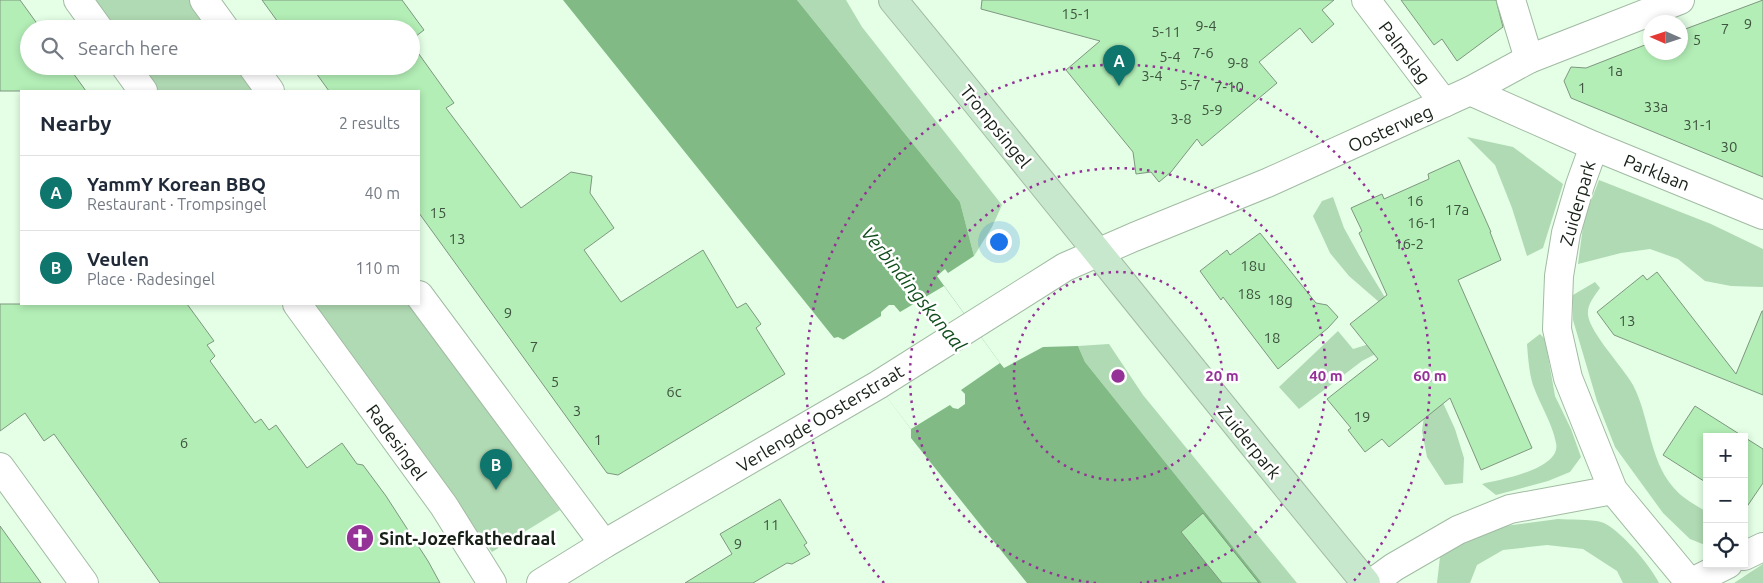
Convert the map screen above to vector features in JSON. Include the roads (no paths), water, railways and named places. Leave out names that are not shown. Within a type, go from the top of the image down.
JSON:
[{"type":"main road","name":"Trompsingel","points":[[893,0],[1098,252]]},
{"type":"main road","name":"Zuiderpark","points":[[1098,252],[1217,402],[1366,583]]},
{"type":"street","points":[[78,0],[92,20]]},
{"type":"street","points":[[204,0],[218,20]]},
{"type":"street","name":"Palmslag","points":[[1366,0],[1444,103]]},
{"type":"street","points":[[1511,0],[1529,60]]},
{"type":"street","name":"Oosterweg","points":[[1098,252],[1268,183],[1470,92],[1529,60],[1680,0]]},
{"type":"street","points":[[131,75],[142,90]]},
{"type":"street","points":[[258,75],[269,90]]},
{"type":"street","name":"Parklaan","points":[[1470,92],[1594,146],[1763,215]]},
{"type":"street","name":"Zuiderpark","points":[[1594,146],[1580,185],[1566,234],[1558,276],[1558,329],[1568,378],[1613,490],[1690,583],[1720,568]]},
{"type":"street","name":"Verlengde Oosterstraat","points":[[542,583],[604,544],[878,385],[1065,267],[1098,252]]},
{"type":"street","points":[[420,296],[604,544]]},
{"type":"street","name":"Radesingel","points":[[298,305],[444,506],[492,583]]},
{"type":"street","points":[[0,467],[84,583]]},
{"type":"street","points":[[1372,583],[1394,567],[1458,530],[1510,509],[1613,490]]},
{"type":"street","points":[[1748,554],[1763,547]]},
{"type":"water","name":"Verbindingskanaal","points":[[563,0],[797,0],[960,202],[974,256],[948,273],[945,269],[937,276],[1000,363],[1004,368],[1043,347],[1078,346],[1085,362],[1262,583],[1027,583],[911,438],[911,429],[844,340],[838,337],[834,338]]},
{"type":"place","name":"YammY Korean BBQ","points":[[1119,86]]},
{"type":"place","name":"Veulen","points":[[496,490]]},
{"type":"place","name":"Sint-Jozefkathedraal","points":[[360,538]]}]
